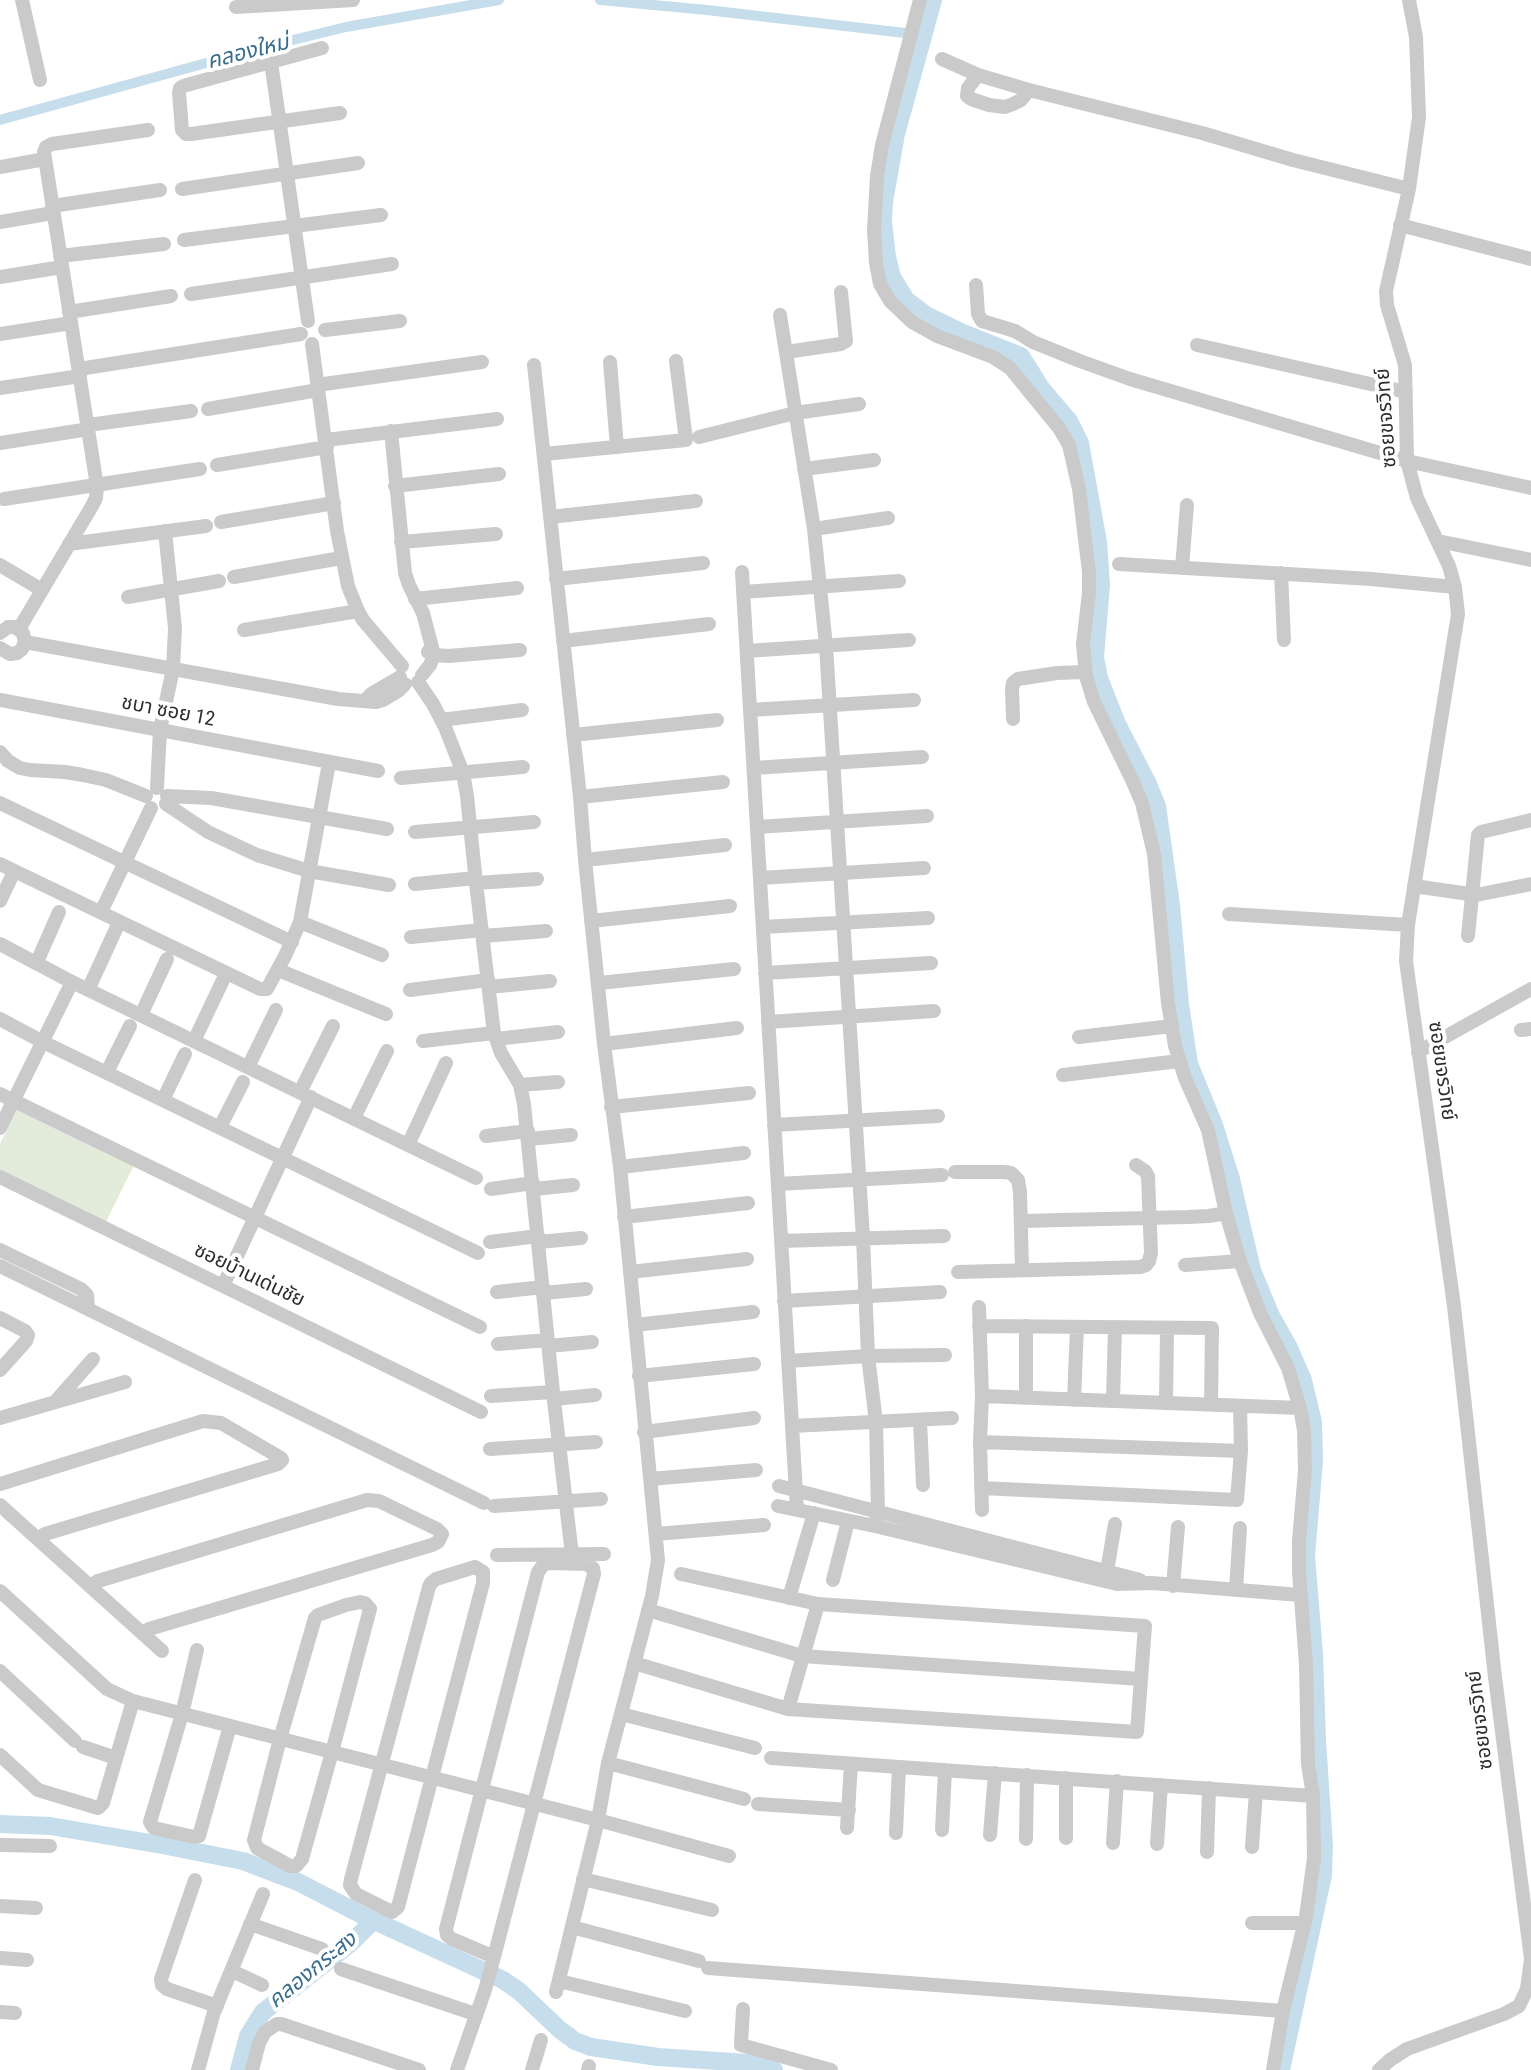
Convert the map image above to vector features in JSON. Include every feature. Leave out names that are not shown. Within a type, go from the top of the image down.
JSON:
[{"type":"street","points":[[22,0],[40,80]]},
{"type":"street","points":[[236,7],[353,0]]},
{"type":"street","points":[[920,0],[882,145],[877,176],[874,230],[880,284],[890,301],[912,322],[937,336],[993,357],[1010,368],[1064,436],[1072,456],[1089,572],[1083,644],[1090,694],[1133,782],[1145,815],[1154,854],[1172,1026],[1179,1061],[1208,1130],[1240,1261],[1260,1313],[1288,1368],[1304,1430],[1300,1595],[1314,1858],[1305,1923],[1283,2011],[1273,2070]]},
{"type":"street","name":"ซอยขจรวิทย์","points":[[1379,2070],[1407,2049],[1525,2005],[1531,1959],[1524,1843],[1495,1677],[1454,1306],[1406,961],[1408,925],[1458,614],[1455,587],[1438,541],[1417,498],[1407,461],[1405,365],[1387,305],[1386,291],[1415,153],[1419,104],[1416,37],[1409,0]]},
{"type":"street","points":[[322,48],[180,88],[182,130],[191,134],[340,113]]},
{"type":"street","points":[[942,59],[978,75],[1029,90],[1409,189]]},
{"type":"street","points":[[271,62],[307,333],[318,388],[341,558],[348,586],[358,611],[374,634],[433,704],[463,773],[495,1036],[520,1085],[529,1135],[572,1555]]},
{"type":"street","points":[[978,75],[968,88],[967,96],[989,105],[1005,107],[1013,104],[1029,90]]},
{"type":"street","points":[[1,653],[17,653],[22,649],[22,636],[42,590],[96,498],[88,427],[52,210],[46,147],[148,130]]},
{"type":"street","points":[[0,167],[45,159]]},
{"type":"street","points":[[182,189],[358,163]]},
{"type":"street","points":[[0,222],[160,190]]},
{"type":"street","points":[[184,240],[381,215]]},
{"type":"street","points":[[1400,225],[1531,259]]},
{"type":"street","points":[[0,277],[61,262],[164,244]]},
{"type":"street","points":[[191,294],[392,264]]},
{"type":"street","points":[[976,285],[978,314],[982,321],[1015,331],[1033,342],[1080,361],[1130,379],[1407,461],[1531,488]]},
{"type":"street","points":[[786,352],[846,341],[841,292]]},
{"type":"street","points":[[0,334],[171,296]]},
{"type":"street","points":[[780,315],[814,529],[826,646],[868,1356],[876,1422],[877,1519]]},
{"type":"street","points":[[0,388],[307,333],[316,321],[325,330],[400,321]]},
{"type":"street","points":[[1197,345],[1406,392]]},
{"type":"street","points":[[544,454],[686,440],[676,361]]},
{"type":"street","points":[[208,409],[482,362]]},
{"type":"street","points":[[610,362],[617,447]]},
{"type":"street","points":[[534,365],[604,1044],[620,1167],[658,1560],[657,1576],[608,1763],[598,1820],[557,1986],[685,2011]]},
{"type":"street","points":[[699,437],[795,413],[859,404]]},
{"type":"street","points":[[0,443],[191,411]]},
{"type":"street","points":[[217,465],[391,431],[497,419]]},
{"type":"street","points":[[391,431],[406,579],[423,613],[431,650]]},
{"type":"street","points":[[804,469],[874,460]]},
{"type":"street","points":[[4,499],[200,469]]},
{"type":"street","points":[[395,486],[499,474]]},
{"type":"street","points":[[550,517],[696,501]]},
{"type":"street","points":[[69,544],[214,524],[334,503]]},
{"type":"street","points":[[1182,568],[1187,505]]},
{"type":"street","points":[[814,529],[888,518]]},
{"type":"street","points":[[101,912],[157,798],[160,730],[173,669],[175,628],[165,531]]},
{"type":"street","points":[[401,542],[496,534]]},
{"type":"street","points":[[1438,541],[1531,560]]},
{"type":"street","points":[[128,597],[341,558]]},
{"type":"street","points":[[556,579],[703,563]]},
{"type":"street","points":[[1119,564],[1455,587]]},
{"type":"street","points":[[0,565],[42,590]]},
{"type":"street","points":[[742,572],[797,1510]]},
{"type":"street","points":[[1281,573],[1284,640]]},
{"type":"street","points":[[743,592],[899,581]]},
{"type":"street","points":[[415,599],[517,588]]},
{"type":"street","points":[[244,630],[358,611]]},
{"type":"street","points":[[563,641],[709,624]]},
{"type":"street","points":[[0,633],[8,627],[22,636],[173,669],[338,699],[376,702],[398,691],[431,650]]},
{"type":"street","points":[[747,651],[909,640]]},
{"type":"street","points":[[431,650],[449,656],[520,650]]},
{"type":"street","points":[[1013,719],[1012,689],[1018,679],[1085,672]]},
{"type":"street","name":"ชบา ซอย 12","points":[[0,700],[378,771]]},
{"type":"street","points":[[750,710],[914,700]]},
{"type":"street","points":[[441,720],[522,710]]},
{"type":"street","points":[[573,735],[717,720]]},
{"type":"street","points":[[1,757],[20,768],[106,780],[157,798],[208,832],[257,855],[309,871],[389,885]]},
{"type":"street","points":[[754,768],[922,757]]},
{"type":"street","points":[[0,864],[260,989],[269,987],[300,922],[329,763]]},
{"type":"street","points":[[401,778],[523,767]]},
{"type":"street","points":[[580,797],[723,782]]},
{"type":"street","points":[[157,798],[211,798],[387,829]]},
{"type":"street","points":[[0,803],[292,942]]},
{"type":"street","points":[[757,827],[927,816]]},
{"type":"street","points":[[1468,936],[1480,833],[1531,820]]},
{"type":"street","points":[[415,832],[534,822]]},
{"type":"street","points":[[585,860],[725,845]]},
{"type":"street","points":[[760,878],[924,868]]},
{"type":"street","points":[[0,901],[11,878]]},
{"type":"street","points":[[415,884],[537,879]]},
{"type":"street","points":[[1414,886],[1471,894],[1492,893],[1531,884]]},
{"type":"street","points":[[591,921],[730,906]]},
{"type":"street","points":[[37,962],[59,912]]},
{"type":"street","points":[[1229,914],[1408,925]]},
{"type":"street","points":[[763,927],[928,918]]},
{"type":"street","points":[[300,922],[382,955]]},
{"type":"street","points":[[88,990],[116,929]]},
{"type":"street","points":[[411,937],[546,931]]},
{"type":"street","points":[[0,944],[88,990],[136,1021],[194,1041],[246,1074],[306,1095],[476,1178]]},
{"type":"street","points":[[107,1072],[167,959]]},
{"type":"street","points":[[765,973],[931,963]]},
{"type":"street","points":[[599,983],[734,969]]},
{"type":"street","points":[[278,970],[386,1014]]},
{"type":"street","points":[[194,1041],[223,980]]},
{"type":"street","points":[[410,990],[550,981]]},
{"type":"street","points":[[0,1128],[72,982]]},
{"type":"street","points":[[1418,1052],[1531,989]]},
{"type":"street","points":[[220,1127],[276,1010]]},
{"type":"street","points":[[768,1022],[934,1011]]},
{"type":"street","points":[[0,1019],[478,1253]]},
{"type":"street","points":[[223,1286],[283,1157],[333,1026]]},
{"type":"street","points":[[1079,1037],[1172,1026]]},
{"type":"street","points":[[604,1044],[737,1028]]},
{"type":"street","points":[[423,1041],[558,1032]]},
{"type":"street","points":[[354,1118],[387,1051]]},
{"type":"street","points":[[163,1100],[185,1054]]},
{"type":"street","points":[[1063,1075],[1179,1061]]},
{"type":"street","points":[[408,1145],[446,1063]]},
{"type":"street","points":[[520,1085],[558,1082]]},
{"type":"street","points":[[611,1107],[749,1093]]},
{"type":"street","points":[[0,1094],[480,1327]]},
{"type":"street","points":[[774,1125],[938,1116]]},
{"type":"street","points":[[486,1136],[571,1135]]},
{"type":"street","points":[[620,1167],[744,1153]]},
{"type":"street","points":[[958,1272],[1146,1265],[1151,1253],[1148,1176],[1136,1165]]},
{"type":"street","points":[[778,1184],[948,1173],[1011,1173],[1018,1180],[1020,1192],[1022,1269]]},
{"type":"street","name":"ซอยบ้านเด่นชัย","points":[[0,1177],[481,1412]]},
{"type":"street","points":[[491,1189],[573,1185]]},
{"type":"street","points":[[624,1217],[748,1203]]},
{"type":"street","points":[[1021,1221],[1226,1213]]},
{"type":"street","points":[[781,1241],[944,1236]]},
{"type":"street","points":[[490,1242],[581,1238]]},
{"type":"street","points":[[0,1250],[81,1289],[87,1295],[88,1308]]},
{"type":"street","points":[[630,1272],[747,1259]]},
{"type":"street","points":[[1185,1265],[1240,1261]]},
{"type":"street","points":[[0,1266],[489,1504],[601,1499]]},
{"type":"street","points":[[497,1292],[586,1289]]},
{"type":"street","points":[[784,1301],[940,1292]]},
{"type":"street","points":[[979,1307],[982,1510]]},
{"type":"street","points":[[635,1325],[753,1312]]},
{"type":"street","points":[[0,1318],[28,1335],[0,1370]]},
{"type":"street","points":[[979,1326],[1212,1328],[1211,1404]]},
{"type":"street","points":[[1026,1326],[1026,1398]]},
{"type":"street","points":[[1074,1400],[1077,1327]]},
{"type":"street","points":[[1113,1401],[1115,1327]]},
{"type":"street","points":[[1166,1403],[1167,1328]]},
{"type":"street","points":[[498,1344],[592,1342]]},
{"type":"street","points":[[788,1361],[945,1355]]},
{"type":"street","points":[[55,1402],[93,1359]]},
{"type":"street","points":[[639,1376],[754,1364]]},
{"type":"street","points":[[0,1418],[125,1382]]},
{"type":"street","points":[[491,1396],[595,1395]]},
{"type":"street","points":[[982,1396],[1300,1408]]},
{"type":"street","points":[[1236,1590],[1240,1406]]},
{"type":"street","points":[[644,1432],[754,1418]]},
{"type":"street","points":[[792,1426],[952,1418]]},
{"type":"street","points":[[0,1484],[203,1421],[221,1423],[282,1460],[278,1464],[45,1534],[38,1539]]},
{"type":"street","points":[[920,1421],[923,1485]]},
{"type":"street","points":[[490,1449],[596,1442]]},
{"type":"street","points":[[980,1442],[1241,1451]]},
{"type":"street","points":[[650,1479],[756,1470]]},
{"type":"street","points":[[779,1486],[877,1519],[1117,1584],[1152,1583]]},
{"type":"street","points":[[981,1488],[1237,1500]]},
{"type":"street","points":[[90,1586],[98,1581],[367,1500],[379,1501],[442,1534],[438,1542],[432,1545],[143,1633]]},
{"type":"street","points":[[0,1505],[162,1651]]},
{"type":"street","points":[[778,1506],[848,1521],[877,1519],[1152,1583],[1300,1595]]},
{"type":"street","points":[[789,1598],[814,1513]]},
{"type":"street","points":[[833,1580],[848,1521]]},
{"type":"street","points":[[1107,1571],[1115,1524]]},
{"type":"street","points":[[656,1534],[764,1525]]},
{"type":"street","points":[[1173,1586],[1178,1527]]},
{"type":"street","points":[[497,1555],[604,1554]]},
{"type":"street","points":[[457,2070],[485,1990],[494,1957],[534,1805],[594,1574],[593,1568],[586,1564],[544,1564],[538,1572],[446,1929],[452,1939],[494,1957]]},
{"type":"street","points":[[475,1567],[483,1572],[483,1583],[398,1907],[392,1912],[356,1894],[350,1885],[382,1765],[429,1587],[436,1579],[475,1567]]},
{"type":"street","points":[[634,1663],[788,1709],[1137,1732],[1145,1626],[818,1604],[681,1574]]},
{"type":"street","points":[[0,1591],[107,1689],[133,1701],[729,1856]]},
{"type":"street","points":[[365,1603],[370,1609],[302,1859],[296,1866],[290,1866],[257,1848],[254,1840],[280,1739],[315,1618],[346,1605],[365,1603]]},
{"type":"street","points":[[788,1709],[818,1604]]},
{"type":"street","points":[[648,1610],[802,1656],[1141,1679]]},
{"type":"street","points":[[197,1650],[182,1714],[150,1822],[156,1829],[199,1836],[230,1726]]},
{"type":"street","points":[[0,1671],[79,1744],[116,1758]]},
{"type":"street","points":[[0,1755],[38,1790],[98,1808],[103,1803],[133,1701]]},
{"type":"street","points":[[621,1714],[755,1748]]},
{"type":"street","points":[[771,1758],[1313,1796]]},
{"type":"street","points":[[608,1763],[751,1801],[849,1810]]},
{"type":"street","points":[[847,1828],[851,1764]]},
{"type":"street","points":[[896,1833],[899,1767]]},
{"type":"street","points":[[942,1830],[945,1770]]},
{"type":"street","points":[[990,1835],[995,1773]]},
{"type":"street","points":[[1026,1839],[1027,1775]]},
{"type":"street","points":[[1066,1778],[1066,1838]]},
{"type":"street","points":[[1113,1843],[1117,1781]]},
{"type":"street","points":[[1157,1844],[1161,1785]]},
{"type":"street","points":[[1207,1852],[1209,1788]]},
{"type":"street","points":[[1252,1847],[1256,1792]]},
{"type":"street","points":[[0,1845],[50,1846]]},
{"type":"street","points":[[583,1879],[712,1910]]},
{"type":"street","points":[[195,1880],[161,1979],[162,1985],[217,2006]]},
{"type":"street","points":[[198,2070],[217,2006],[263,1894]]},
{"type":"street","points":[[0,1906],[36,1908]]},
{"type":"street","points":[[1252,1923],[1305,1923]]},
{"type":"street","points":[[250,1924],[322,1949]]},
{"type":"street","points":[[572,1927],[704,1964],[1283,2011]]},
{"type":"street","points":[[0,1958],[27,1960]]},
{"type":"street","points":[[341,1969],[475,2014]]},
{"type":"street","points":[[232,1971],[262,1985]]},
{"type":"street","points":[[743,2009],[741,2045],[831,2070]]},
{"type":"street","points":[[252,2070],[265,2032],[281,2024],[419,2070]]},
{"type":"street","points":[[532,2070],[541,2040]]},
{"type":"green space","points":[[17,1109],[134,1165],[106,1222],[0,1171],[0,1144]]},
{"type":"waterway","name":"คลองใหม่","points":[[0,120],[346,27],[499,0]]},
{"type":"waterway","name":"คลองใหม่","points":[[600,0],[922,35]]},
{"type":"waterway","points":[[933,0],[896,134],[884,202],[883,222],[892,277],[906,300],[926,315],[1021,356],[1041,388],[1069,421],[1080,443],[1098,542],[1101,585],[1095,657],[1099,678],[1117,724],[1157,806],[1189,1064],[1214,1125],[1231,1179],[1252,1270],[1303,1380],[1313,1422],[1314,1461],[1306,1556],[1314,1654],[1323,1875],[1281,2070]]},
{"type":"waterway","points":[[0,1824],[50,1826],[243,1861],[298,1882],[503,1980],[575,2041],[591,2047],[658,2057],[748,2063],[774,2070]]},
{"type":"waterway","name":"คลองกระสง","points":[[239,2070],[248,2036],[263,2012],[351,1943],[374,1920]]}]
